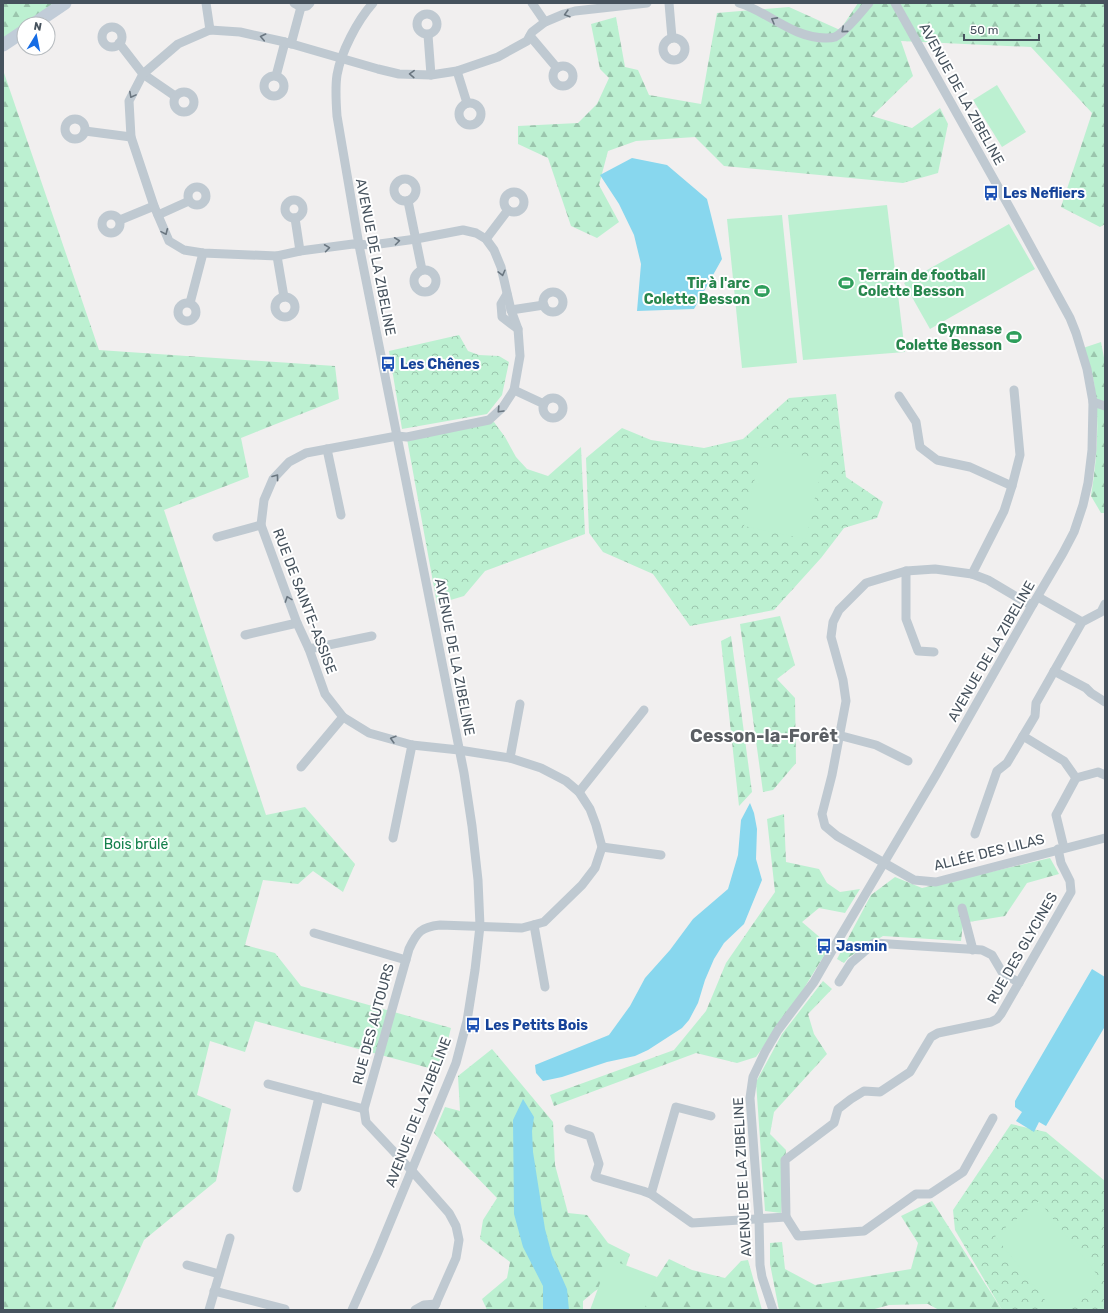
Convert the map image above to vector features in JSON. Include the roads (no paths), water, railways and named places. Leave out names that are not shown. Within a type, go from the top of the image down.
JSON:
[{"type":"main road","points":[[46,16],[65,3]]},
{"type":"main road","points":[[3,45],[16,36]]},
{"type":"street","points":[[206,3],[210,30]]},
{"type":"street","points":[[276,76],[288,43],[297,5],[307,6],[310,3]]},
{"type":"street","name":"AVENUE DE LA ZIBELINE","points":[[352,1310],[412,1171],[458,1057],[467,1021],[480,926],[478,880],[464,773],[358,245],[337,116],[337,76],[341,58],[358,22],[373,3]]},
{"type":"street","points":[[532,3],[545,22]]},
{"type":"street","points":[[544,404],[514,390],[520,356],[518,329],[507,294],[501,267],[494,250],[486,239],[476,233],[463,230],[416,239],[372,245],[353,244],[300,251],[277,256],[203,253],[184,250],[169,241],[154,206],[131,137],[129,101],[143,74],[178,44],[210,30],[240,32],[288,43],[378,70],[399,74],[431,75],[457,71],[498,57],[527,41],[532,32],[545,22],[564,14],[622,4],[647,3]]},
{"type":"street","points":[[669,3],[672,38]]},
{"type":"street","points":[[739,3],[746,5],[784,26],[814,38],[834,38],[844,30],[869,3]]},
{"type":"street","name":"AVENUE DE LA ZIBELINE","points":[[773,1310],[762,1277],[750,1098],[753,1077],[778,1030],[814,982],[1064,553],[1074,532],[1083,505],[1088,483],[1092,450],[1093,402],[1087,369],[1070,318],[1012,210],[895,3]]},
{"type":"street","points":[[428,35],[431,75]]},
{"type":"street","points":[[530,36],[557,68]]},
{"type":"street","points":[[119,43],[143,74],[175,96]]},
{"type":"street","points":[[457,71],[467,103]]},
{"type":"street","points":[[85,131],[131,137]]},
{"type":"street","points":[[158,215],[189,201]]},
{"type":"street","points":[[408,201],[422,270]]},
{"type":"street","points":[[120,220],[154,206]]},
{"type":"street","points":[[486,239],[508,210]]},
{"type":"street","points":[[295,218],[300,251]]},
{"type":"street","points":[[190,303],[203,253]]},
{"type":"street","points":[[277,256],[284,297]]},
{"type":"street","points":[[507,294],[501,304],[502,317],[518,329]]},
{"type":"street","points":[[512,310],[544,305]]},
{"type":"street","name":"RUE DE SAINTE-ASSISE","points":[[514,390],[503,407],[490,420],[407,437],[397,436],[306,453],[289,462],[273,479],[264,500],[261,525],[297,623],[326,694],[343,717],[369,732],[412,745],[459,750],[510,758],[541,768],[566,781],[579,792],[590,809],[602,847]]},
{"type":"street","points":[[972,574],[1004,511],[1020,455],[1014,390]]},
{"type":"street","points":[[900,396],[916,422],[920,447],[937,460],[970,467],[1012,486]]},
{"type":"street","points":[[1093,402],[1105,406]]},
{"type":"street","points":[[327,449],[341,515]]},
{"type":"street","points":[[217,537],[261,525]]},
{"type":"street","name":"ALLÉE DES LILAS","points":[[1082,622],[1036,600],[1027,603],[988,580],[972,574],[935,569],[906,571],[866,582],[839,610],[833,622],[831,637],[843,680],[846,701],[838,735],[832,775],[822,814],[825,826],[837,836],[914,880],[936,882],[1105,838]]},
{"type":"street","points":[[906,571],[906,619],[918,651],[934,652]]},
{"type":"street","points":[[975,834],[997,771],[1008,763],[1035,716],[1036,703],[1082,622],[1104,610]]},
{"type":"street","points":[[245,635],[297,623]]},
{"type":"street","points":[[308,649],[372,636]]},
{"type":"street","points":[[1054,671],[1086,688],[1105,702]]},
{"type":"street","points":[[510,758],[520,704]]},
{"type":"street","points":[[579,792],[644,710]]},
{"type":"street","points":[[301,767],[343,717]]},
{"type":"street","points":[[838,735],[876,745],[908,761]]},
{"type":"street","points":[[1023,736],[1064,761],[1076,778],[1098,772],[1105,775]]},
{"type":"street","points":[[393,838],[412,745]]},
{"type":"street","name":"RUE DES GLYCINES","points":[[786,1217],[785,1160],[834,1123],[838,1109],[864,1091],[880,1092],[910,1072],[931,1037],[938,1033],[991,1022],[997,1019],[1071,892],[1070,881],[1061,863],[1061,849],[1056,815],[1076,778]]},
{"type":"street","points":[[545,987],[534,925],[544,922],[582,885],[595,868],[602,847],[661,855]]},
{"type":"street","points":[[962,908],[973,950]]},
{"type":"street","name":"RUE DES AUTOURS","points":[[364,1110],[409,949],[416,934],[428,926],[440,924],[522,928],[534,925]]},
{"type":"street","points":[[314,933],[406,960]]},
{"type":"street","points":[[839,982],[851,963],[874,943],[982,950],[992,955],[1002,972],[1018,983]]},
{"type":"street","points":[[268,1084],[364,1110],[366,1122],[449,1213],[456,1226],[459,1240],[456,1258],[435,1307],[424,1305],[415,1310]]},
{"type":"street","points":[[297,1188],[319,1097]]},
{"type":"street","points":[[651,1194],[676,1107],[711,1116]]},
{"type":"street","points":[[568,1129],[590,1136],[599,1164],[595,1177],[651,1194],[692,1223],[786,1217],[798,1236],[864,1231],[916,1194],[930,1194],[963,1172],[993,1118]]},
{"type":"street","points":[[209,1310],[230,1238]]},
{"type":"street","points":[[187,1265],[219,1274]]},
{"type":"street","points":[[214,1291],[284,1309]]},
{"type":"water","points":[[632,158],[667,165],[707,199],[722,259],[694,309],[637,311],[641,264],[634,235],[619,204],[600,175]]},
{"type":"water","points":[[750,803],[754,813],[757,829],[756,859],[762,880],[744,924],[724,943],[714,959],[705,980],[698,1003],[689,1020],[682,1028],[648,1050],[635,1056],[607,1062],[562,1077],[543,1081],[536,1073],[535,1065],[609,1035],[630,1006],[645,978],[670,950],[693,919],[728,889],[738,855],[741,820]]},
{"type":"water","points":[[1092,969],[1105,977],[1105,1029],[1104,1028],[1046,1126],[1039,1122],[1034,1132],[1016,1121],[1022,1112],[1015,1107],[1015,1101]]},
{"type":"water","points":[[523,1099],[534,1117],[532,1131],[533,1152],[545,1229],[552,1255],[567,1289],[569,1310],[543,1310],[543,1286],[523,1247],[514,1214],[513,1120]]},
{"type":"place","name":"Les Nefliers","points":[[991,193]]},
{"type":"place","name":"Terrain de football Colette Besson","points":[[846,283]]},
{"type":"place","name":"Tir à l'arc Colette Besson","points":[[762,291]]},
{"type":"place","name":"Gymnase Colette Besson","points":[[1014,337]]},
{"type":"place","name":"Les Chênes","points":[[388,364]]},
{"type":"place","name":"Jasmin","points":[[824,946]]},
{"type":"place","name":"Les Petits Bois","points":[[473,1025]]},
{"type":"district","name":"Cesson-la-Forêt","points":[[764,736]]},
{"type":"park label","name":"Bois brûlé","points":[[136,844]]}]
